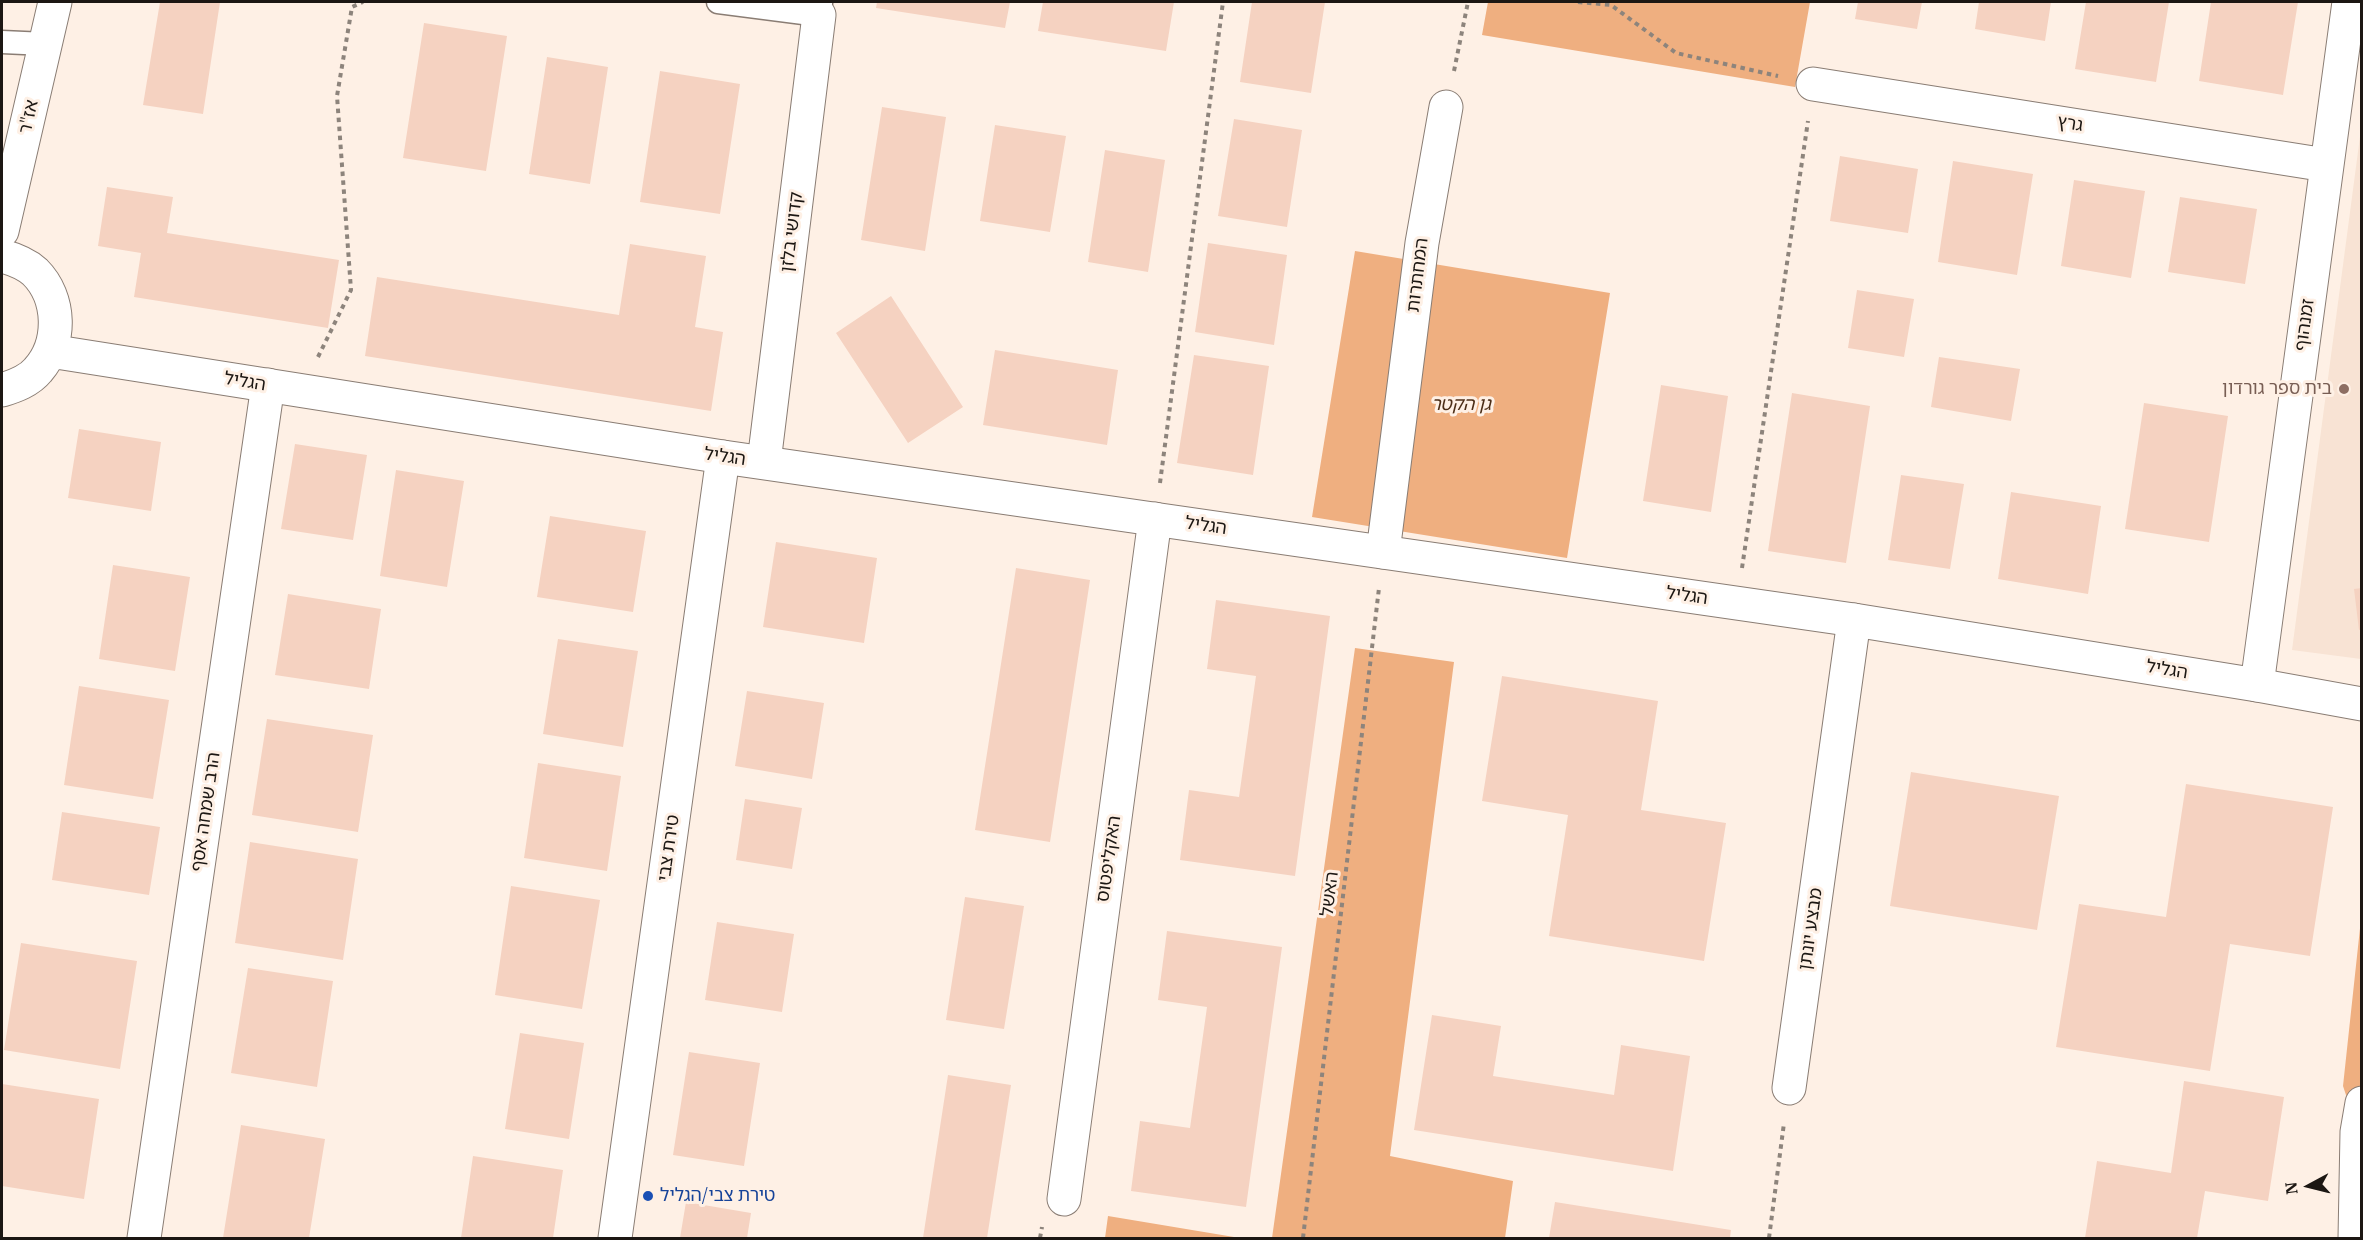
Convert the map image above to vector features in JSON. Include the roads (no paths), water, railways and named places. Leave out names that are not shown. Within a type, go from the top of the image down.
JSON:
[{"type":"street","name":"אז\"ר","points":[[2,231],[55,2]]},
{"type":"street","name":"זמנהוף","points":[[2257,685],[2349,2]]},
{"type":"street","name":"קדושי בלזן","points":[[764,462],[820,8]]},
{"type":"street","name":"גרץ","points":[[1813,84],[2326,165]]},
{"type":"street","name":"המחתרות","points":[[1383,552],[1422,243],[1446,107]]},
{"type":"street","points":[[2,256],[17,260],[35,272],[47,289],[55,309],[56,330],[50,351],[38,371],[19,384],[2,390]]},
{"type":"street","name":"הגליל","points":[[50,351],[723,457],[1854,620],[2361,704]]},
{"type":"street","name":"הרב שמחה אסף","points":[[144,1239],[268,385]]},
{"type":"street","name":"טירת צבי","points":[[615,1239],[723,457]]},
{"type":"street","name":"האקליפטוס","points":[[1064,1199],[1155,519]]},
{"type":"street","name":"מבצע יונתן","points":[[1789,1089],[1854,620]]},
{"type":"street","points":[[2355,1239],[2361,1103]]},
{"type":"lane","points":[[718,2],[820,8]]},
{"type":"lane","points":[[2,42],[46,44]]},
{"type":"place","name":"בית ספר גורדון","points":[[2344,389]]},
{"type":"place","name":"טירת צבי/הגליל","points":[[648,1196]]},
{"type":"park label","name":"גן הקטר","points":[[1461,405]]}]
